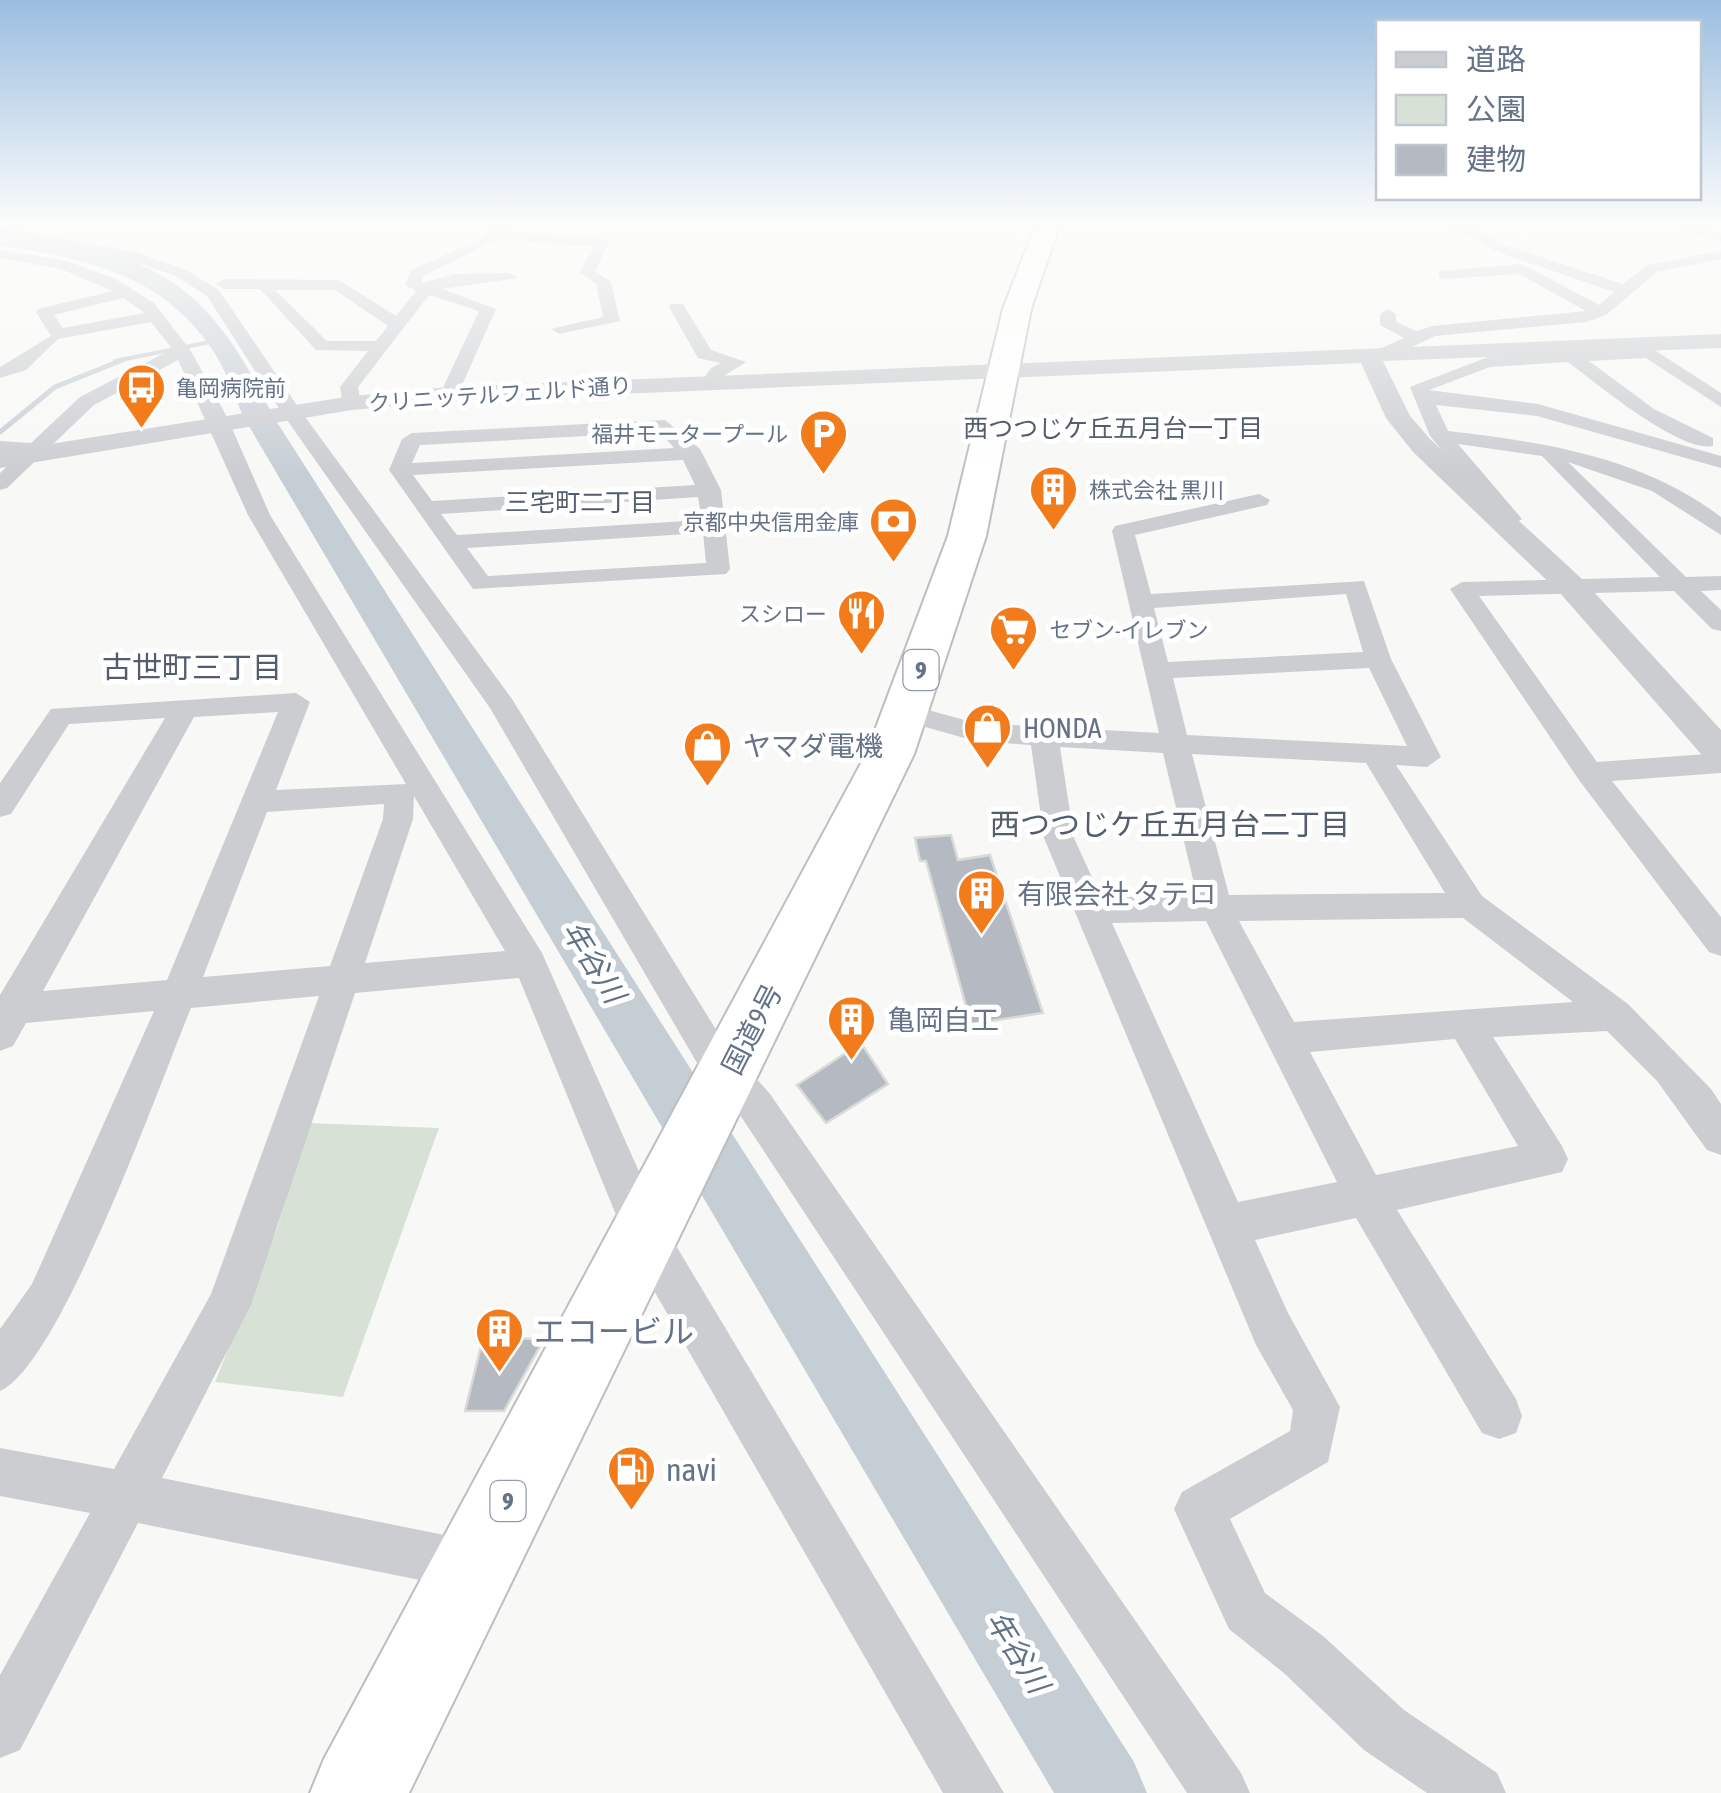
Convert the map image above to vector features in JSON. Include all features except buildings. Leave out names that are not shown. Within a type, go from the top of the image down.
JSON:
[{"type":"highway","name":"国道9号","points":[[358,1793],[726,1081],[907,713],[967,536],[1018,310]]},
{"type":"street","points":[[54,310],[44,312],[58,334],[155,316]]},
{"type":"street","points":[[151,310],[228,423],[259,515],[530,963],[651,1221],[975,1793]]},
{"type":"street","points":[[223,310],[286,414],[502,705],[726,1081],[756,1106],[1221,1793]]},
{"type":"street","points":[[286,310],[322,346],[382,346]]},
{"type":"street","points":[[397,310],[398,324]]},
{"type":"street","points":[[352,404],[349,387],[398,324],[397,310]]},
{"type":"street","points":[[399,470],[412,439],[488,310]]},
{"type":"street","points":[[559,329],[612,321],[609,310]]},
{"type":"street","points":[[679,310],[704,354],[737,362],[716,372],[709,384]]},
{"type":"street","points":[[1596,310],[1600,312]]},
{"type":"street","points":[[1571,586],[1422,446],[1400,418],[1376,355],[1416,337],[1457,328],[1544,324],[1603,310]]},
{"type":"street","points":[[1388,314],[1388,325],[1416,337]]},
{"type":"street","points":[[0,373],[20,366],[51,341]]},
{"type":"street","name":"クリニッテルフェルド通り","points":[[0,460],[352,404],[440,395],[1376,355],[1643,348],[1721,341]]},
{"type":"street","points":[[1721,401],[1643,348],[1488,362],[1419,387],[1440,436],[1721,753]]},
{"type":"street","points":[[0,484],[44,439],[108,386],[182,351]]},
{"type":"street","points":[[1572,357],[1619,395],[1676,430],[1721,448]]},
{"type":"street","points":[[1695,384],[1721,383]]},
{"type":"street","points":[[558,430],[568,388]]},
{"type":"street","points":[[1538,410],[1541,404],[1619,395]]},
{"type":"street","points":[[1424,398],[1538,410],[1721,462]]},
{"type":"street","points":[[1676,430],[1721,422]]},
{"type":"street","points":[[399,470],[481,584],[718,569],[710,490],[693,454],[665,426],[412,439]]},
{"type":"street","points":[[1440,436],[1552,452],[1644,480],[1678,496],[1719,523]]},
{"type":"street","points":[[0,447],[28,448],[33,454]]},
{"type":"street","points":[[1552,452],[1553,459],[1721,624]]},
{"type":"street","points":[[399,470],[693,454]]},
{"type":"street","points":[[426,508],[710,490]]},
{"type":"street","points":[[1259,500],[1123,531],[1216,908],[1366,1199],[1499,1416]]},
{"type":"street","points":[[451,542],[714,526]]},
{"type":"street","points":[[1721,583],[1462,589],[1590,772],[1721,942]]},
{"type":"street","points":[[907,713],[975,732],[1427,757],[1378,659],[1356,586],[1140,602]]},
{"type":"street","points":[[1157,671],[1378,659]]},
{"type":"street","points":[[0,806],[13,770],[62,716],[296,702],[178,997],[47,1299],[0,1368]]},
{"type":"street","points":[[5,1018],[183,710]]},
{"type":"street","points":[[1044,737],[1058,838],[1272,1329],[1317,1408],[1311,1445],[1199,1510],[1248,1612],[1304,1654],[1384,1730],[1476,1793]]},
{"type":"street","points":[[1374,754],[1470,906],[1615,1015],[1706,1112],[1721,1137]]},
{"type":"street","points":[[1590,772],[1721,763]]},
{"type":"street","points":[[0,1730],[230,1305],[398,819],[399,792],[257,802]]},
{"type":"street","points":[[1090,910],[1470,906]]},
{"type":"street","points":[[5,1018],[530,963]]},
{"type":"street","points":[[1284,1040],[1464,1023],[1615,1015]]},
{"type":"street","points":[[1227,1225],[1548,1159],[1464,1023]]},
{"type":"street","points":[[0,1472],[407,1549],[474,1566]]},
{"type":"green space","points":[[309,1123],[439,1128],[343,1397],[215,1382],[278,1226]]},
{"type":"waterway","name":"年谷川","points":[[193,310],[236,366],[258,416],[1103,1793]]},
{"type":"waterway","points":[[125,359],[220,340]]},
{"type":"waterway","points":[[0,432],[55,387],[125,359]]},
{"type":"waterway","points":[[115,361],[125,359]]},
{"type":"place","name":"亀岡病院前","points":[[141,430]]},
{"type":"place","name":"福井モータープール","points":[[823,476]]},
{"type":"place","name":"株式会社 黒川","points":[[1054,532]]},
{"type":"place","name":"京都中央信用金庫","points":[[894,564]]},
{"type":"place","name":"スシロー","points":[[862,656]]},
{"type":"place","name":"セブン-イレブン","points":[[1014,672]]},
{"type":"place","name":"HONDA","points":[[988,770]]},
{"type":"place","name":"ヤマダ電機","points":[[708,788]]},
{"type":"place","name":"有限会社 タテロ","points":[[982,936]]},
{"type":"place","name":"亀岡自工","points":[[852,1062]]},
{"type":"place","name":"エコービル","points":[[499,1374]]},
{"type":"place","name":"navi","points":[[631,1512]]},
{"type":"district","name":"西つつじケ丘五月台一丁目","points":[[1113,428]]},
{"type":"district","name":"三宅町二丁目","points":[[580,502]]},
{"type":"district","name":"古世町三丁目","points":[[192,668]]},
{"type":"district","name":"西つつじケ丘五月台二丁目","points":[[1170,825]]}]
